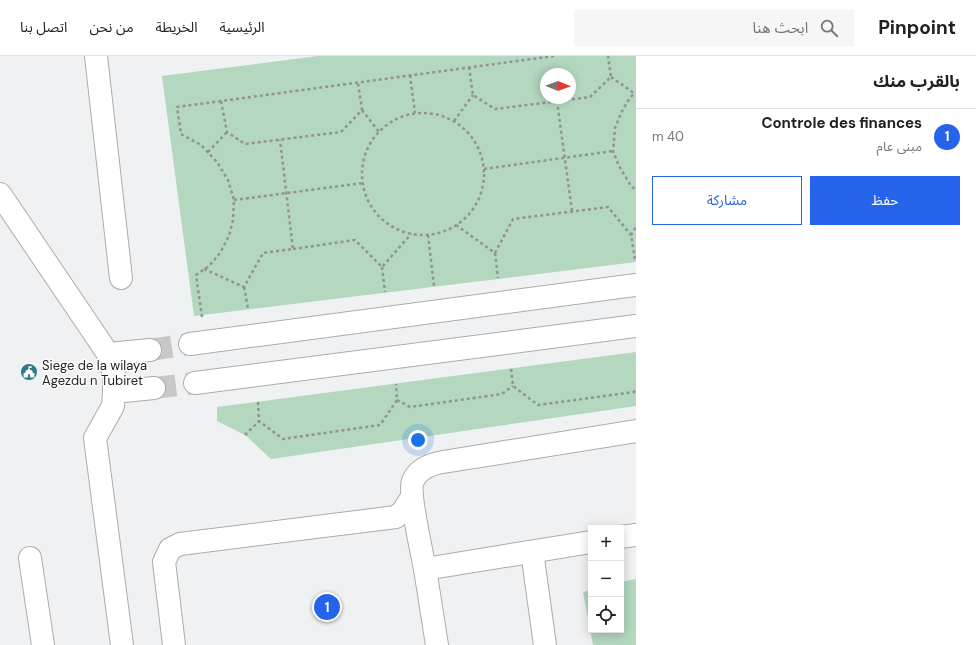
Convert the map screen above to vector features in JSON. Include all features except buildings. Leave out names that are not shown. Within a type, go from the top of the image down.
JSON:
[{"type":"street","points":[[96,56],[121,278]]},
{"type":"street","points":[[0,194],[108,354],[114,374],[113,406],[95,438],[122,645]]},
{"type":"street","points":[[190,344],[636,286]]},
{"type":"street","points":[[195,382],[636,326]]},
{"type":"street","points":[[108,354],[150,350]]},
{"type":"street","points":[[114,392],[154,388]]},
{"type":"street","points":[[437,645],[412,497],[412,481],[420,471],[432,464],[636,431]]},
{"type":"street","points":[[174,645],[164,562],[170,549],[180,544],[396,516],[403,511],[412,497]]},
{"type":"street","points":[[624,537],[636,535]]},
{"type":"street","points":[[425,569],[588,543]]},
{"type":"street","points":[[532,552],[545,645]]},
{"type":"street","points":[[30,558],[43,645]]},
{"type":"path","points":[[201,310],[196,275],[209,266],[220,253],[229,236],[233,220],[234,200],[228,180],[217,162],[201,145],[181,134],[177,107],[554,56]]},
{"type":"path","points":[[608,56],[611,76],[634,93],[621,113],[615,128],[613,151],[619,166],[631,186],[636,190]]},
{"type":"path","points":[[454,121],[473,95],[469,67]]},
{"type":"path","points":[[410,75],[415,113]]},
{"type":"path","points":[[576,99],[590,97],[611,76]]},
{"type":"path","points":[[358,83],[362,110],[379,132]]},
{"type":"path","points":[[473,95],[495,109],[540,103]]},
{"type":"path","points":[[221,101],[227,132],[246,144],[341,132],[362,110]]},
{"type":"path","points":[[557,104],[572,211]]},
{"type":"path","points":[[415,113],[429,113],[454,121],[469,134],[479,150],[484,169],[483,185],[478,201],[468,215],[456,225],[443,232],[428,235],[411,234],[393,227],[379,216],[369,201],[363,183],[365,156],[371,143],[379,132],[389,123],[402,116],[415,113]]},
{"type":"path","points":[[208,152],[227,132]]},
{"type":"path","points":[[280,140],[293,249]]},
{"type":"path","points":[[484,169],[613,151]]},
{"type":"path","points":[[234,200],[363,183]]},
{"type":"path","points":[[498,279],[495,253],[514,219],[572,211],[608,207],[631,235],[635,262]]},
{"type":"path","points":[[456,225],[495,253]]},
{"type":"path","points":[[631,235],[636,227]]},
{"type":"path","points":[[382,267],[411,234]]},
{"type":"path","points":[[428,235],[434,287]]},
{"type":"path","points":[[248,309],[244,287],[263,253],[355,240],[382,267],[385,293]]},
{"type":"path","points":[[204,269],[244,287]]},
{"type":"path","points":[[511,368],[513,386],[538,405],[634,392],[636,389]]},
{"type":"path","points":[[259,421],[283,439],[380,425],[397,400],[396,384]]},
{"type":"path","points":[[397,400],[410,407],[502,394],[513,386]]},
{"type":"path","points":[[245,435],[259,421],[258,402]]},
{"type":"green space","points":[[318,56],[636,56],[636,262],[194,316],[162,76]]},
{"type":"green space","points":[[636,352],[636,406],[271,459],[245,435],[217,421],[217,407]]},
{"type":"green space","points":[[636,579],[636,645],[593,645],[591,633],[624,633],[624,581]]},
{"type":"green space","points":[[588,591],[588,618],[583,592]]},
{"type":"tunnel","points":[[150,350],[190,344]]},
{"type":"tunnel","points":[[154,388],[195,383]]},
{"type":"place","name":"Siege de la wilaya Agezdu n Tubiret","points":[[29,372]]},
{"type":"place","name":"Controle des finances","points":[[327,607]]}]
